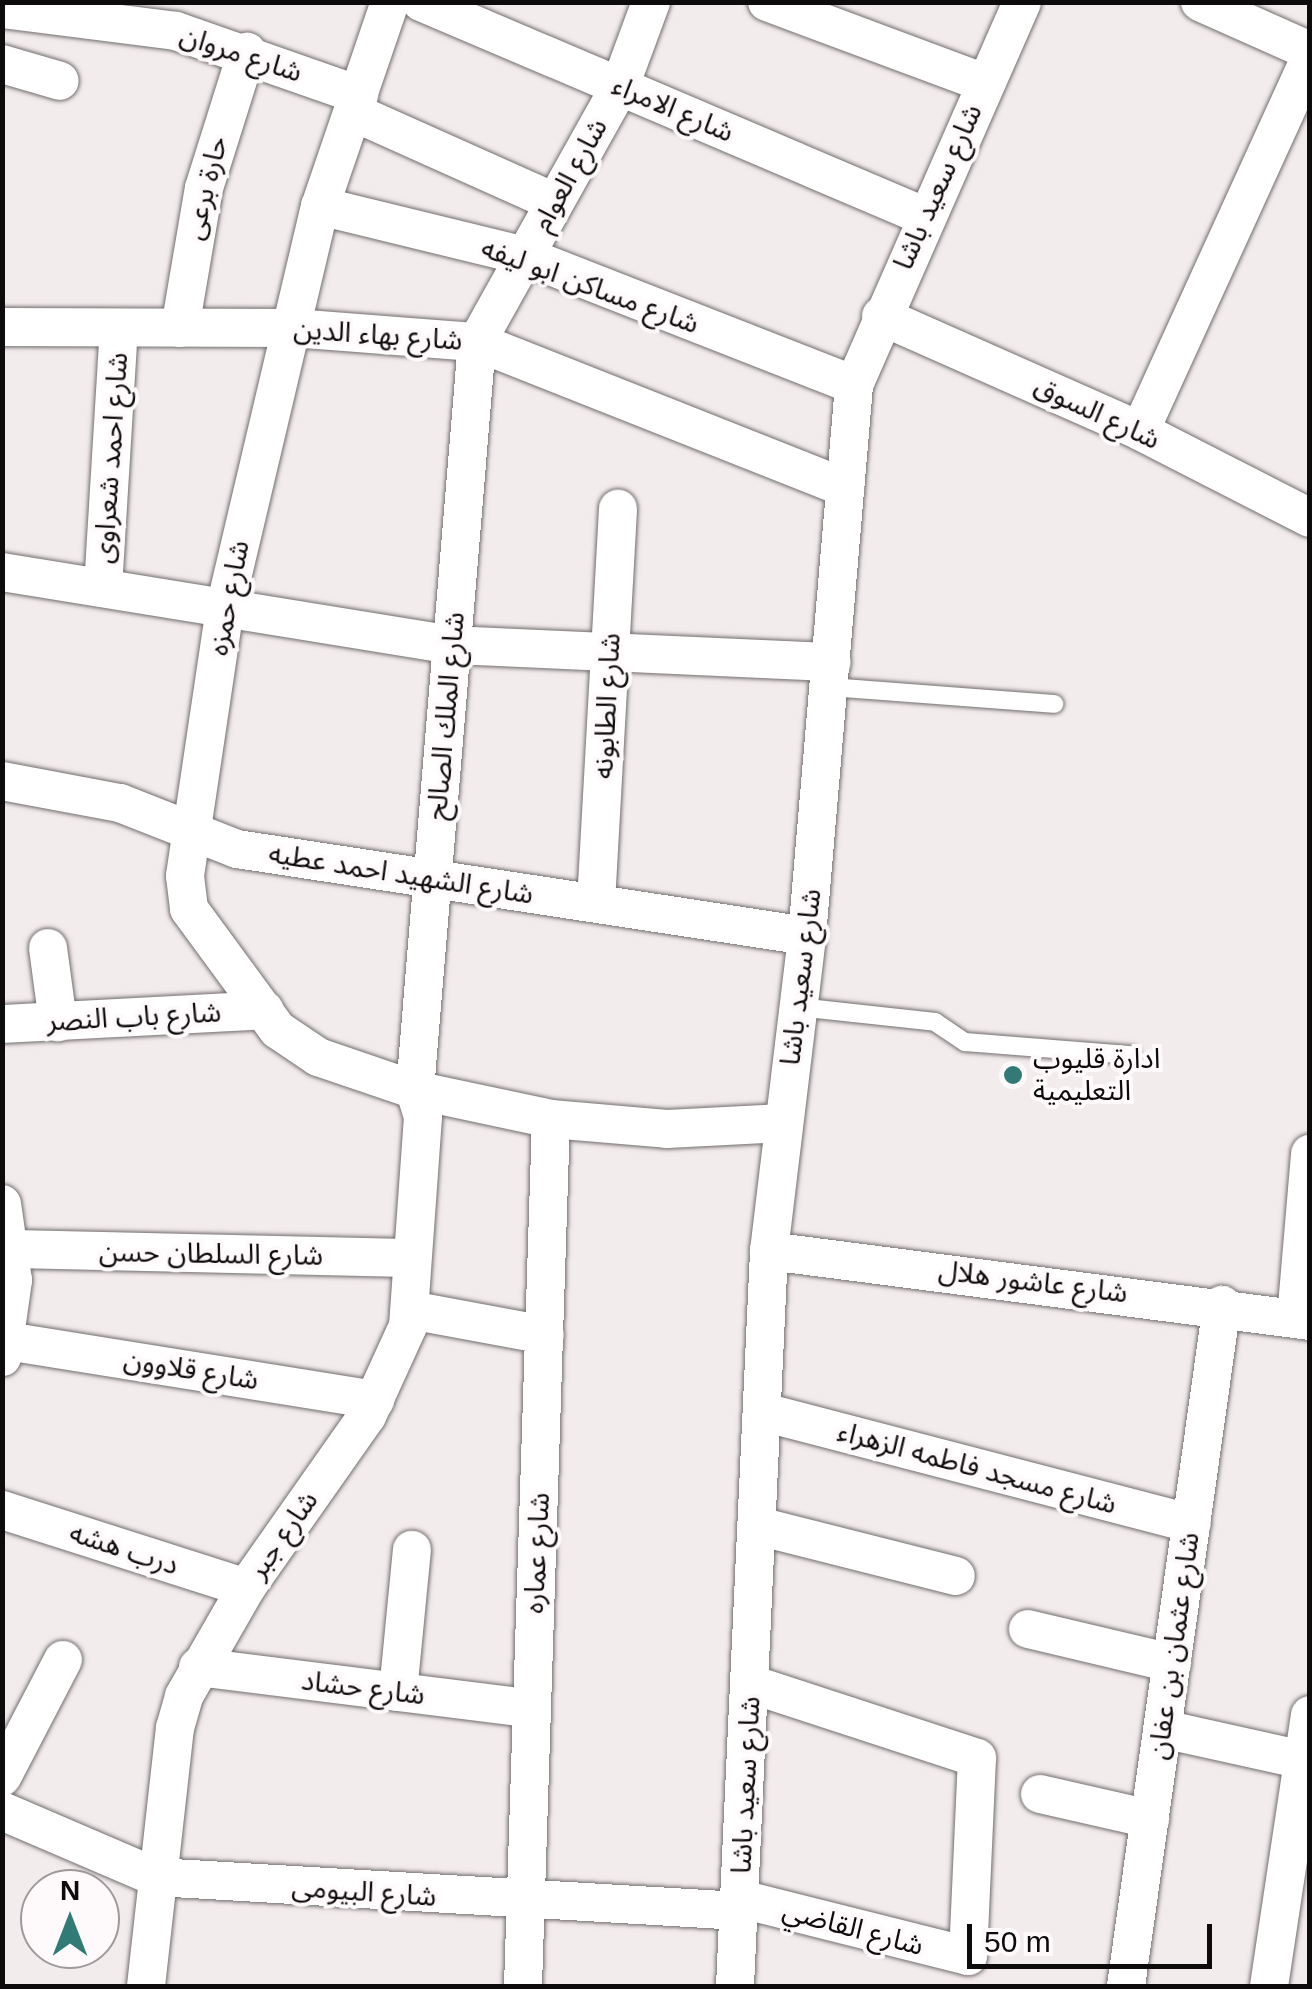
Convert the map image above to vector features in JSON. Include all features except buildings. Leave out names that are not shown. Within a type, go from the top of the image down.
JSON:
[{"type":"street","name":"شارع حمزه","points":[[390,2],[320,206],[224,608],[190,834],[184,893],[189,909],[297,1046],[416,1090],[551,1119],[667,1129],[784,1123]]},
{"type":"street","name":"شارع الامراء","points":[[421,2],[480,14],[620,86],[924,216]]},
{"type":"street","name":"شارع العوام","points":[[477,342],[620,86],[650,2]]},
{"type":"street","points":[[767,2],[985,83]]},
{"type":"street","name":"شارع سعيد باشا","points":[[736,1986],[770,1251],[807,936],[854,385],[880,316],[1022,2]]},
{"type":"street","points":[[1140,431],[1310,55],[1200,2]]},
{"type":"street","name":"شارع مروان","points":[[2,9],[81,14],[247,52],[554,202]]},
{"type":"street","name":"حارة برعى","points":[[180,328],[204,188],[247,52]]},
{"type":"street","points":[[2,64],[60,81]]},
{"type":"street","name":"شارع مساكن ابو ليفه","points":[[320,206],[525,256],[854,385]]},
{"type":"street","name":"شارع السوق","points":[[880,316],[1140,431],[1310,518]]},
{"type":"street","name":"شارع بهاء الدين","points":[[2,327],[293,328],[477,342],[844,488]]},
{"type":"street","name":"شارع احمد شعراوى","points":[[103,588],[119,328]]},
{"type":"street","name":"شارع الملك الصالح","points":[[416,1090],[477,342]]},
{"type":"street","name":"شارع الطابونه","points":[[596,903],[618,508]]},
{"type":"street","points":[[2,572],[452,644],[610,652],[831,675]]},
{"type":"street","name":"شارع الشهيد احمد عطيه","points":[[2,781],[120,803],[190,834],[237,848],[807,936]]},
{"type":"street","points":[[48,948],[58,1022]]},
{"type":"street","name":"شارع باب النصر","points":[[2,1024],[265,1010]]},
{"type":"street","name":"شارع جبر","points":[[146,1986],[175,1728],[198,1667],[246,1588],[375,1400],[399,1355],[410,1310],[410,1258],[424,1117],[416,1090]]},
{"type":"street","name":"شارع عماره","points":[[523,1986],[551,1119]]},
{"type":"street","points":[[1302,1320],[1310,1154]]},
{"type":"street","points":[[2,1204],[12,1249],[4,1349]]},
{"type":"street","name":"شارع السلطان حسن","points":[[12,1249],[410,1258]]},
{"type":"street","name":"شارع عاشور هلال","points":[[770,1251],[1222,1305],[1302,1320]]},
{"type":"street","name":"شارع عثمان بن عفان","points":[[1126,1986],[1222,1305]]},
{"type":"street","points":[[410,1310],[545,1336]]},
{"type":"street","name":"شارع قلاوون","points":[[4,1349],[375,1400]]},
{"type":"street","name":"شارع مسجد فاطمه الزهراء","points":[[763,1412],[1192,1524]]},
{"type":"street","name":"درب هشه","points":[[2,1510],[246,1588]]},
{"type":"street","points":[[758,1526],[956,1576]]},
{"type":"street","points":[[398,1692],[412,1550]]},
{"type":"street","points":[[1028,1628],[1172,1664]]},
{"type":"street","points":[[2,1777],[63,1660]]},
{"type":"street","name":"شارع حشاد","points":[[198,1667],[529,1708]]},
{"type":"street","name":"شارع القاضي","points":[[741,1905],[966,1957],[977,1758],[750,1684]]},
{"type":"street","points":[[1269,1986],[1310,1715]]},
{"type":"street","points":[[1163,1729],[1302,1760]]},
{"type":"street","points":[[1040,1794],[1150,1819]]},
{"type":"street","name":"شارع البيومى","points":[[2,1810],[156,1877],[524,1903],[741,1905]]},
{"type":"lane","points":[[831,675],[1054,704]]},
{"type":"lane","points":[[798,1007],[935,1022],[965,1042],[1131,1055]]},
{"type":"place","name":"ادارة قليوب التعليمية","points":[[1013,1075]]}]
